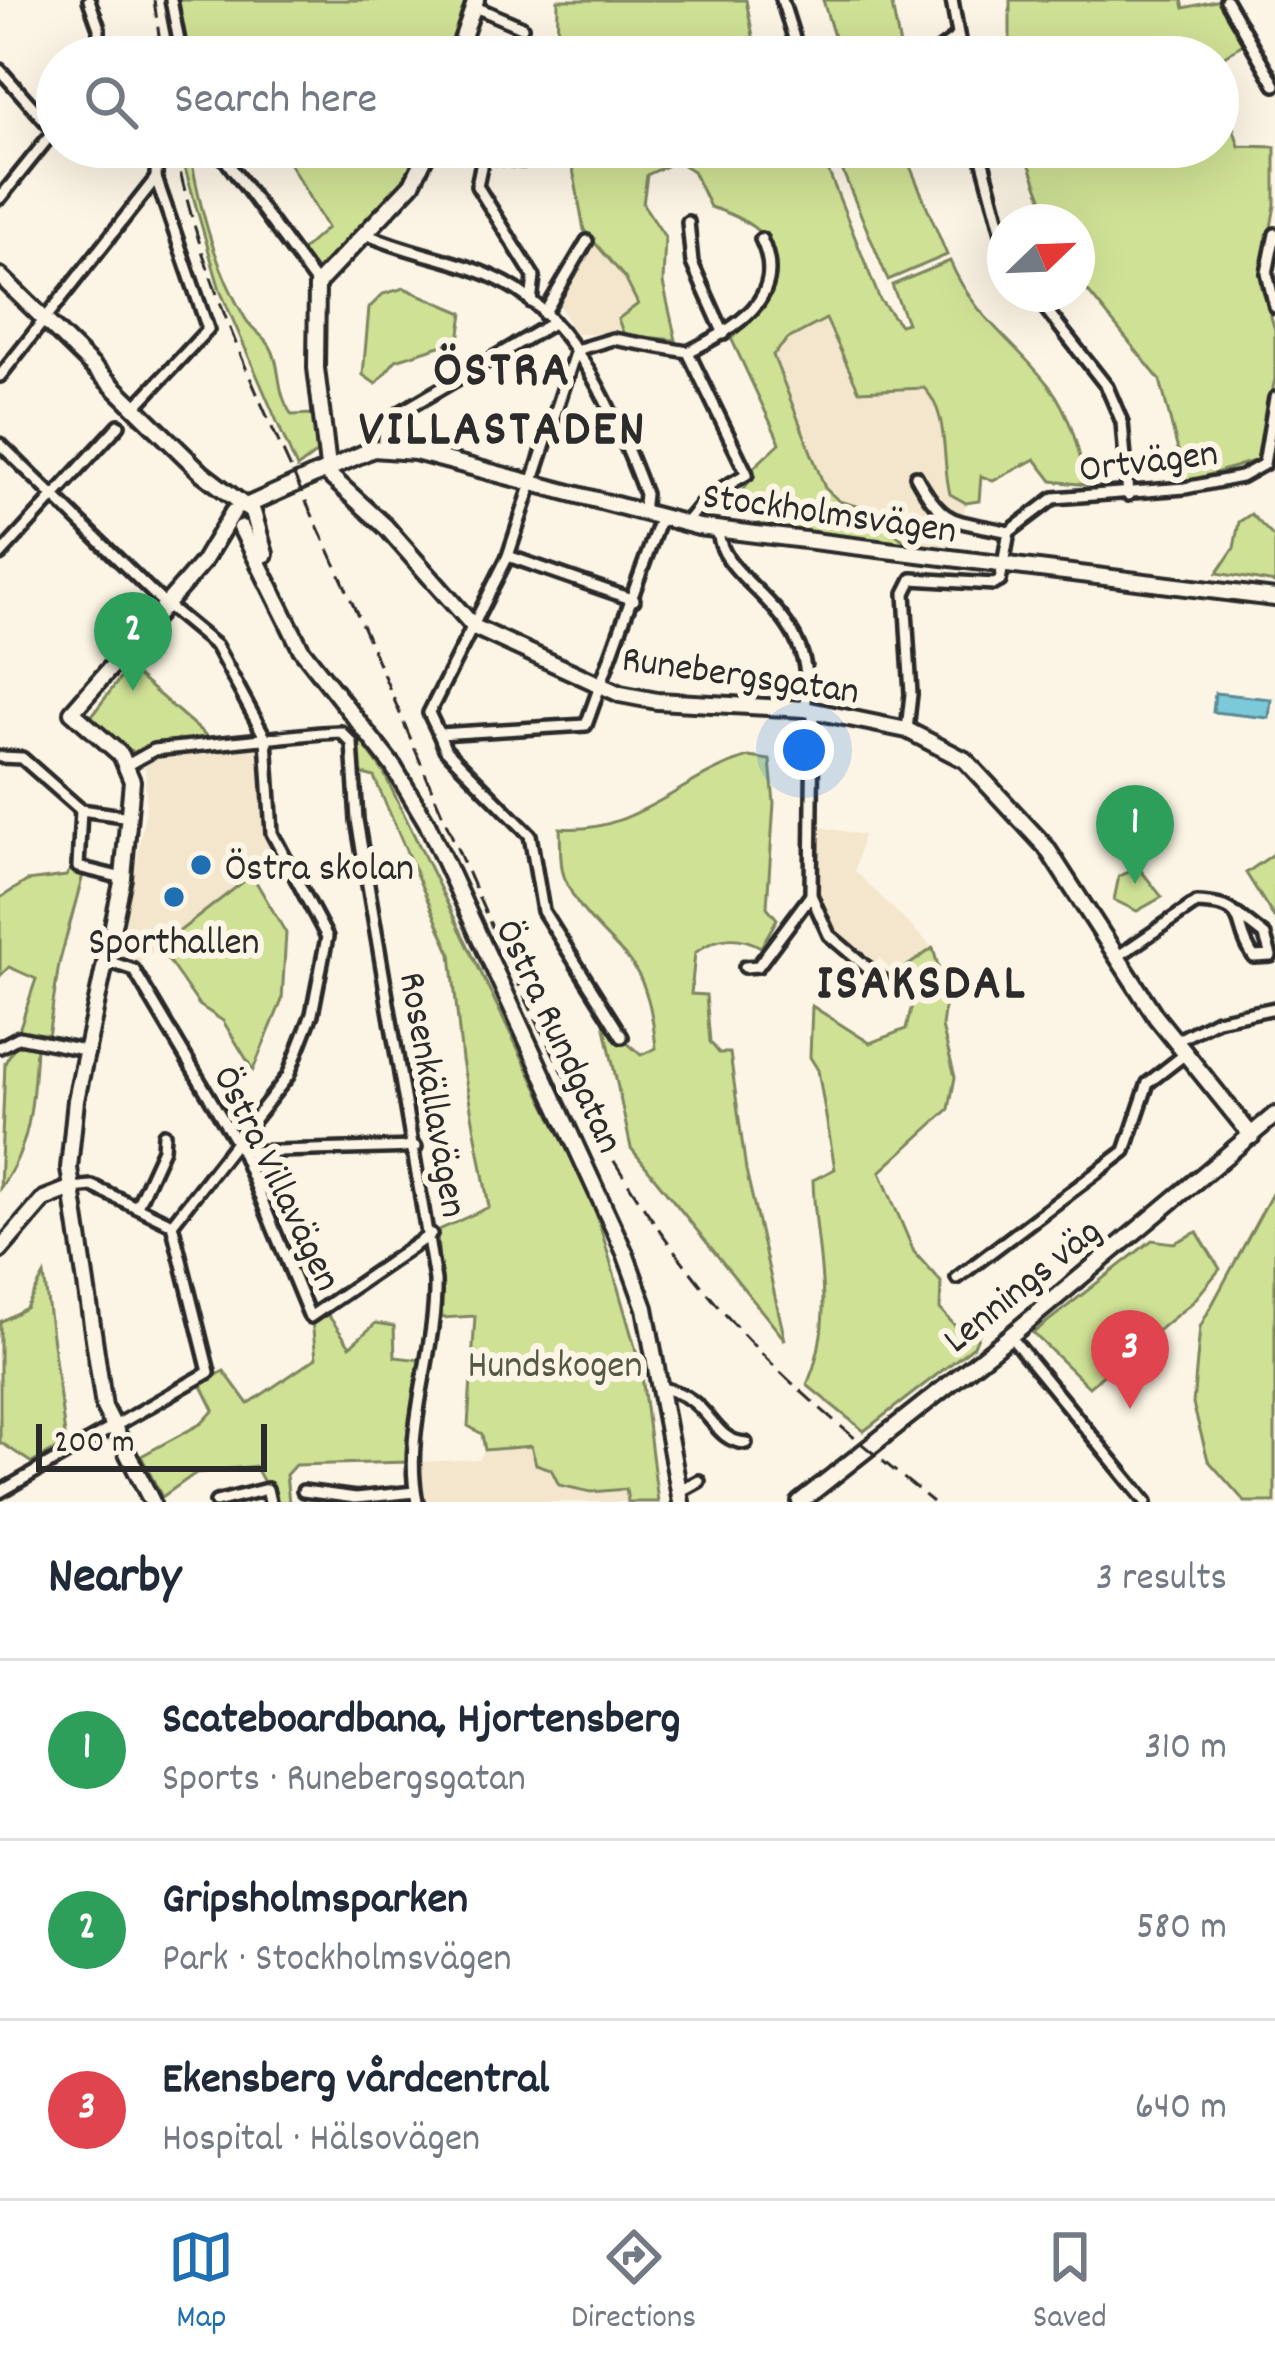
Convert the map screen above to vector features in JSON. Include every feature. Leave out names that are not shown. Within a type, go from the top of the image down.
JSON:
[{"type":"street","points":[[89,0],[99,36]]},
{"type":"street","points":[[171,0],[178,36]]},
{"type":"street","points":[[782,0],[793,36]]},
{"type":"street","points":[[952,0],[958,36]]},
{"type":"street","points":[[1226,0],[1275,86]]},
{"type":"street","points":[[463,36],[474,3],[522,27]]},
{"type":"street","points":[[0,70],[36,109]]},
{"type":"street","points":[[0,198],[36,153]]},
{"type":"street","points":[[135,407],[208,329],[156,178],[157,168]]},
{"type":"street","points":[[231,168],[317,284],[316,368],[328,471]]},
{"type":"street","points":[[317,284],[412,184],[420,168]]},
{"type":"street","points":[[481,168],[477,185],[534,278],[531,302]]},
{"type":"street","points":[[983,168],[990,204]]},
{"type":"street","points":[[0,376],[156,178]]},
{"type":"street","points":[[688,222],[692,262],[724,334]]},
{"type":"street","points":[[366,234],[465,266],[531,302],[576,350],[628,450],[645,494],[643,513]]},
{"type":"street","points":[[1275,234],[1267,273],[1275,307]]},
{"type":"street","points":[[576,350],[613,339],[688,352],[724,334],[759,305],[770,273],[761,239]]},
{"type":"street","points":[[152,1502],[112,1427],[72,1188],[73,1123],[123,878],[131,817],[129,764],[72,712],[243,517],[328,471],[383,450],[385,429],[400,412],[547,319],[587,241]]},
{"type":"street","points":[[0,279],[243,517]]},
{"type":"street","points":[[1048,312],[1108,387],[1122,422],[1128,495]]},
{"type":"street","points":[[576,350],[508,556],[429,713],[446,748],[530,835],[543,911],[622,1037]]},
{"type":"street","points":[[685,524],[707,496],[747,474],[688,352]]},
{"type":"street","name":"Ortvägen","points":[[1010,532],[1054,498],[1128,495],[1224,481],[1269,462],[1275,398]]},
{"type":"street","points":[[0,555],[119,425]]},
{"type":"street","points":[[0,444],[165,604],[216,646],[266,739],[272,833],[327,937],[312,1014],[288,1076],[172,1224]]},
{"type":"street","name":"Stockholmsvägen","points":[[383,450],[433,456],[660,519],[718,530],[1275,598]]},
{"type":"street","name":"Runebergsgatan","points":[[328,471],[386,527],[474,627],[600,686],[657,701],[809,710],[907,730],[965,760],[1016,811],[1069,879],[1179,1048],[1252,1136]]},
{"type":"street","points":[[907,730],[909,584],[922,577],[989,586],[1000,581],[1010,532],[956,524],[939,515],[916,476]]},
{"type":"street","name":"Östra Rundgatan","points":[[243,517],[324,677],[393,766],[441,854],[609,1214],[645,1308],[679,1500]]},
{"type":"street","points":[[439,734],[581,728],[589,723],[660,519]]},
{"type":"street","points":[[718,530],[727,557],[768,597],[793,632],[808,673],[811,895],[830,935],[882,980]]},
{"type":"street","points":[[508,556],[634,600]]},
{"type":"street","name":"Rosenkällavägen","points":[[266,739],[341,732],[352,743],[357,820],[431,1234],[436,1318],[414,1462],[416,1497],[325,1498],[303,1491]]},
{"type":"street","points":[[129,764],[154,750],[266,739]]},
{"type":"street","points":[[0,757],[22,758],[81,810],[131,817]]},
{"type":"street","points":[[81,810],[78,867],[87,873],[123,878]]},
{"type":"street","points":[[746,968],[758,966],[811,895]]},
{"type":"street","points":[[1117,957],[1196,902],[1227,906],[1265,936],[1271,956],[1254,957],[1238,915]]},
{"type":"street","name":"Östra Villavägen","points":[[107,961],[134,970],[242,1152],[310,1318],[431,1234]]},
{"type":"street","points":[[957,1278],[1125,1150],[1148,1083],[1179,1048],[1217,1020],[1275,1008]]},
{"type":"street","points":[[0,1047],[19,1036],[89,1051]]},
{"type":"street","name":"Lennings väg","points":[[801,1502],[1275,1115]]},
{"type":"street","points":[[137,1206],[164,1149],[164,1134]]},
{"type":"street","points":[[242,1152],[416,1147]]},
{"type":"street","points":[[0,1250],[44,1198],[72,1188],[92,1186],[172,1224],[208,1372],[0,1492]]},
{"type":"street","points":[[1010,1336],[1146,1502]]},
{"type":"street","points":[[661,1388],[692,1397],[724,1436],[746,1443]]},
{"type":"street","points":[[679,1500],[699,1481]]},
{"type":"street","points":[[216,1502],[267,1489],[270,1502]]},
{"type":"shaded area","points":[[593,239],[625,278],[638,304],[618,319],[624,335],[574,334],[556,297]]},
{"type":"shaded area","points":[[826,319],[859,391],[924,388],[933,397],[940,410],[950,493],[966,503],[958,544],[910,546],[867,509],[839,501],[825,489],[772,355],[788,339]]},
{"type":"shaded area","name":"Östra skolan","points":[[260,749],[267,833],[279,856],[135,965],[119,960],[146,807],[145,762],[156,756]]},
{"type":"shaded area","points":[[821,827],[863,835],[855,871],[933,948],[896,974],[879,958],[870,968],[831,932],[816,892]]},
{"type":"shaded area","points":[[531,1446],[551,1469],[591,1492],[627,1489],[628,1502],[424,1502],[420,1462],[479,1459],[485,1450]]},
{"type":"green space","points":[[177,0],[468,0],[457,36],[183,36]]},
{"type":"green space","points":[[558,0],[746,0],[753,36],[557,36]]},
{"type":"green space","points":[[823,0],[891,0],[898,36],[834,36]]},
{"type":"green space","points":[[1010,0],[1182,0],[1184,8],[1220,0],[1239,36],[1010,36]]},
{"type":"green space","points":[[1239,146],[1275,147],[1275,205],[1261,284],[1275,330],[1275,379],[1257,460],[1186,482],[1160,380],[1095,300],[1095,204],[1044,204],[1031,168],[1239,168]]},
{"type":"green space","points":[[185,168],[193,168],[217,258],[235,299],[274,354],[287,406],[292,415],[313,414],[318,452],[297,468],[220,290]]},
{"type":"green space","points":[[292,168],[414,168],[317,274],[299,253],[327,228]]},
{"type":"green space","points":[[573,168],[662,168],[647,175],[643,204],[665,237],[663,283],[676,340],[624,335],[618,319],[638,304],[625,278],[584,230]]},
{"type":"green space","points":[[688,168],[827,168],[880,300],[900,325],[907,323],[892,285],[950,261],[983,314],[1058,398],[1087,485],[1052,481],[1035,459],[993,481],[981,476],[979,501],[966,503],[950,494],[941,424],[932,399],[924,388],[859,391],[826,319],[788,339],[773,355],[825,488],[839,501],[867,509],[910,546],[759,526],[761,505],[741,492],[752,478],[751,470],[780,443],[731,338],[766,298],[775,262],[770,245],[757,230],[710,207]]},
{"type":"green space","points":[[841,168],[911,168],[947,255],[888,280]]},
{"type":"green space","points":[[404,288],[463,313],[459,340],[396,360],[376,384],[363,375],[369,308],[383,294]]},
{"type":"green space","points":[[1251,514],[1275,538],[1275,583],[1217,573],[1234,548],[1239,522]]},
{"type":"green space","points":[[128,668],[209,738],[134,753],[90,718]]},
{"type":"green space","name":"Hundskogen","points":[[361,741],[383,771],[594,1205],[641,1368],[658,1502],[628,1502],[626,1489],[591,1492],[559,1485],[551,1469],[536,1464],[531,1446],[485,1450],[482,1434],[468,1426],[475,1316],[442,1318],[437,1231],[489,1207],[462,1060],[451,954],[374,777],[356,772],[351,750]]},
{"type":"green space","points":[[749,757],[770,760],[774,803],[767,907],[777,919],[761,947],[727,939],[695,953],[691,994],[706,995],[710,1042],[719,1053],[730,1053],[746,1170],[785,1340],[631,1148],[604,1023],[641,1055],[656,1048],[648,1000],[634,967],[576,900],[561,859],[560,828],[612,823]]},
{"type":"green space","points":[[1275,853],[1275,919],[1246,873]]},
{"type":"green space","points":[[71,868],[83,875],[59,964],[48,1037],[19,1030],[36,979],[9,967],[0,976],[0,898],[27,881],[66,876]]},
{"type":"green space","points":[[1139,868],[1162,897],[1137,911],[1114,900],[1119,876]]},
{"type":"green space","points":[[252,875],[286,933],[282,1000],[253,1070],[223,1021],[199,1005],[159,947]]},
{"type":"green space","points":[[933,948],[946,995],[942,1027],[955,1077],[949,1109],[880,1172],[914,1252],[941,1282],[940,1309],[956,1327],[979,1334],[974,1346],[864,1431],[807,1385],[823,1308],[813,1180],[835,1169],[818,1070],[810,1057],[812,1006],[870,1043],[906,1029],[912,1005],[896,974]]},
{"type":"green space","points":[[16,1044],[36,1047],[32,1103],[19,1155],[0,1188],[5,1063]]},
{"type":"green space","points":[[1275,1188],[1275,1502],[1245,1502],[1208,1460],[1193,1404],[1200,1327]]},
{"type":"green space","points":[[1197,1232],[1220,1269],[1193,1302],[1089,1387],[1033,1333],[1152,1240],[1174,1243]]},
{"type":"green space","points":[[44,1275],[66,1443],[32,1463],[0,1442],[0,1322],[26,1308]]},
{"type":"green space","points":[[326,1312],[350,1346],[376,1323],[394,1326],[395,1357],[421,1360],[409,1462],[295,1465],[286,1475],[289,1502],[275,1502],[255,1466],[196,1473],[162,1497],[141,1456],[202,1423],[214,1410],[201,1384],[224,1371],[248,1404],[316,1358],[312,1321]]},
{"type":"water","points":[[1215,693],[1271,699],[1269,718],[1213,712]]},
{"type":"railway","points":[[154,0],[159,36]]},
{"type":"railway","points":[[180,168],[207,264],[251,379],[471,880],[558,1063],[663,1235],[725,1314],[799,1389],[933,1502]]},
{"type":"place","name":"Gripsholmsparken","points":[[133,691]]},
{"type":"place","name":"Östra skolan","points":[[201,865]]},
{"type":"place","name":"Scateboardbana, Hjortensberg","points":[[1135,884]]},
{"type":"place","name":"Sporthallen","points":[[174,897]]},
{"type":"place","name":"Ekensberg vårdcentral","points":[[1130,1409]]},
{"type":"district","name":"ÖSTRA VILLASTADEN","points":[[503,395]]},
{"type":"district","name":"ISAKSDAL","points":[[922,979]]}]
